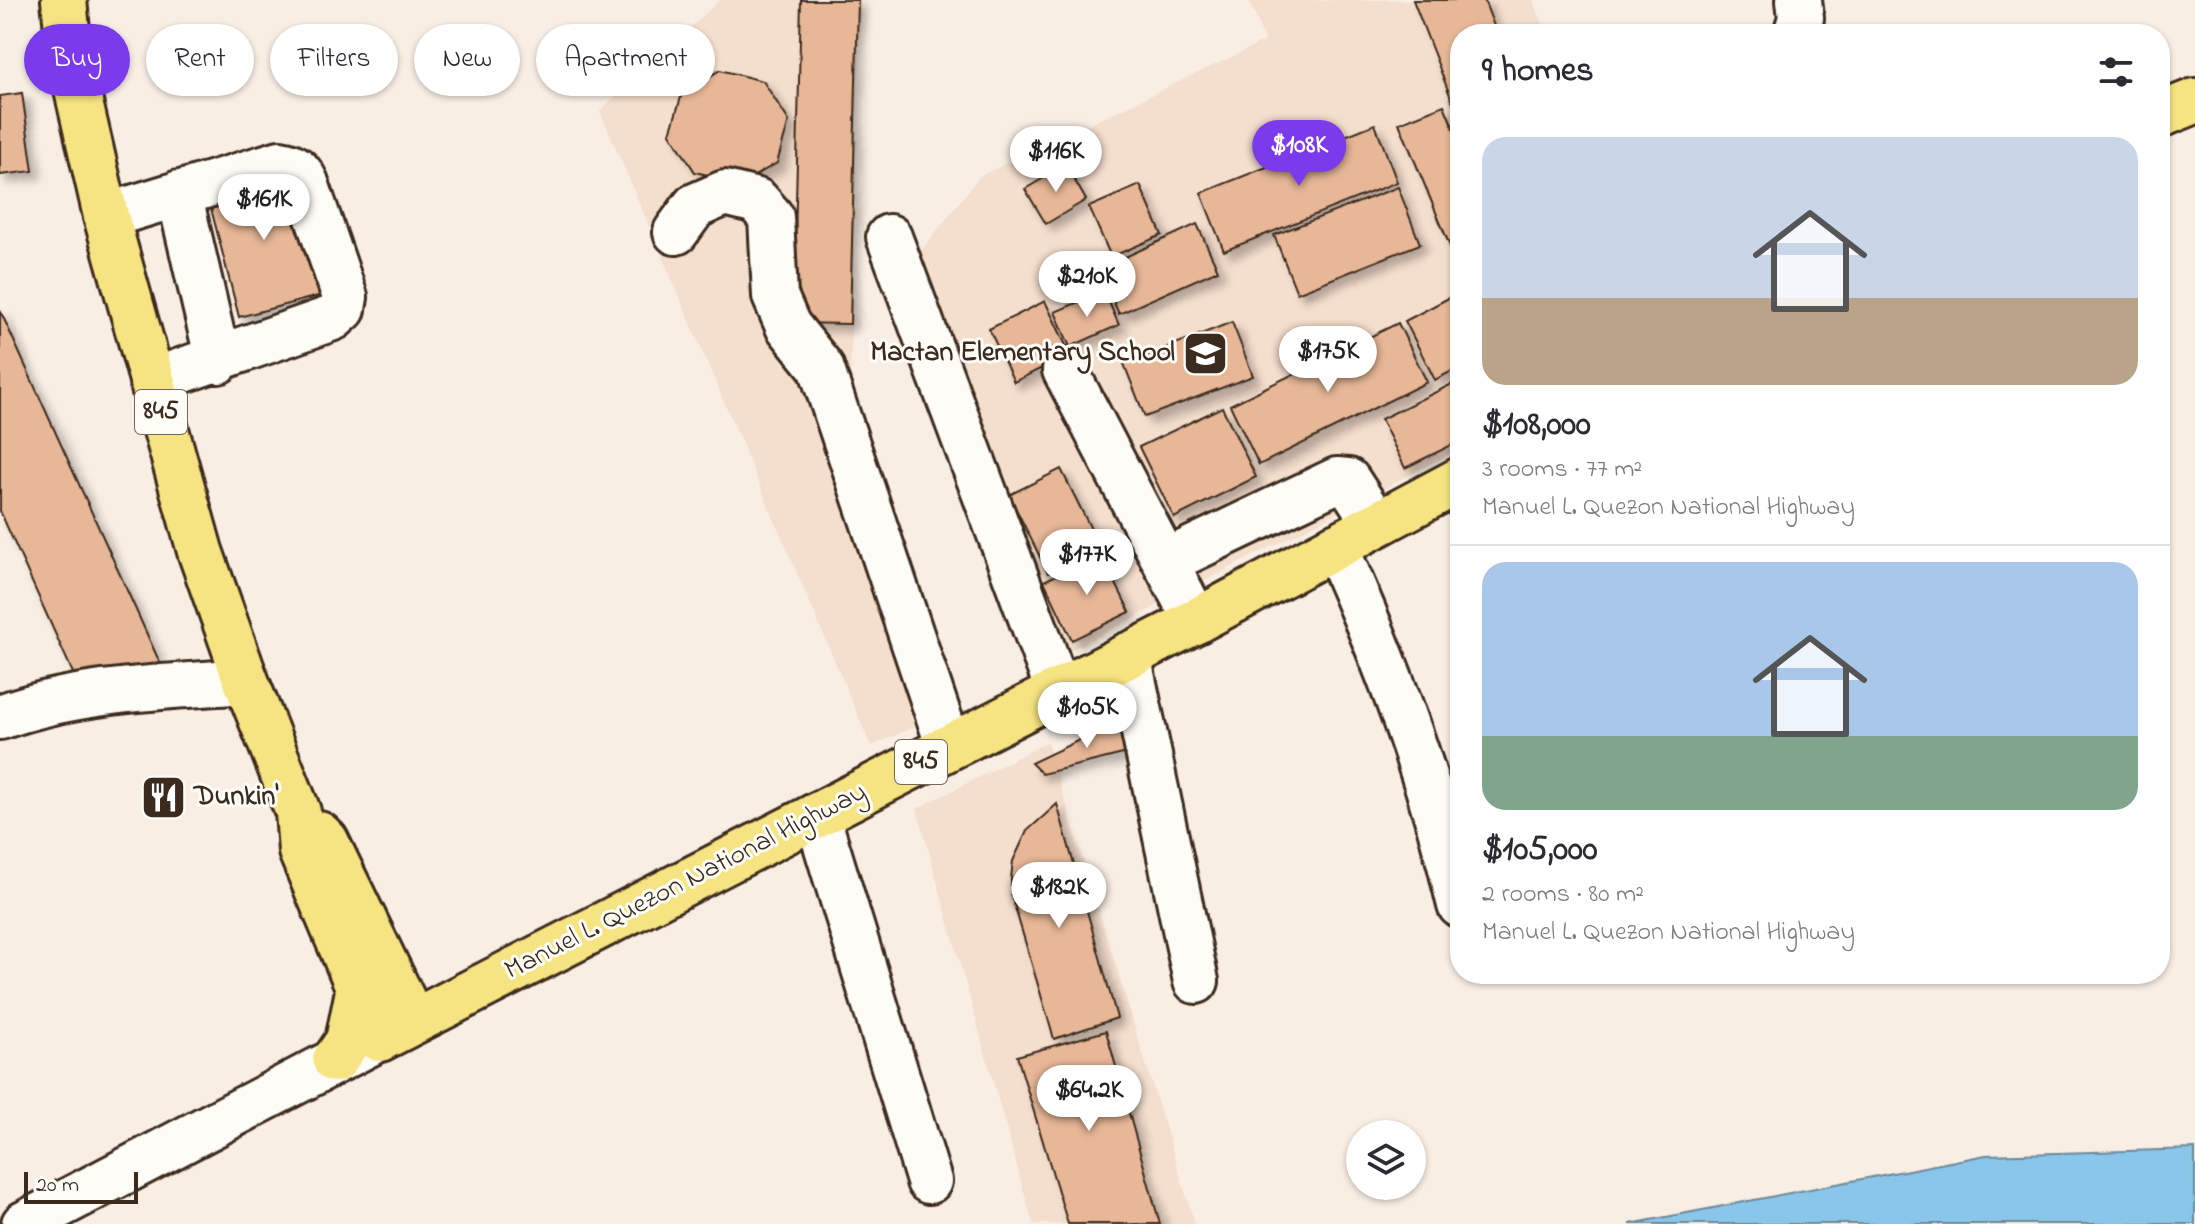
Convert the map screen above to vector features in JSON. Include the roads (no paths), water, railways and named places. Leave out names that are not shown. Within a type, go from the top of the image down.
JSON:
[{"type":"main road","name":"845","points":[[64,0],[70,59],[106,216],[200,551],[246,681],[298,812],[301,851],[374,982],[396,1030]]},
{"type":"main road","points":[[2170,111],[2195,101]]},
{"type":"main road","name":"Manuel L. Quezon National Highway","points":[[396,1030],[1196,621],[1450,485]]},
{"type":"main road","points":[[335,1060],[348,1041],[374,982],[467,994]]},
{"type":"street","points":[[1799,0],[1799,24]]},
{"type":"street","points":[[106,216],[280,163],[296,168],[306,183],[345,297],[343,309],[333,318],[218,361],[152,381]]},
{"type":"street","points":[[179,193],[218,361]]},
{"type":"street","points":[[676,232],[695,206],[725,193],[757,201],[771,217],[775,296],[788,326],[821,367],[949,747]]},
{"type":"street","points":[[889,237],[1058,690]]},
{"type":"street","points":[[1065,370],[1196,621]]},
{"type":"street","points":[[1167,561],[1337,480],[1348,481],[1376,524]]},
{"type":"street","points":[[1335,546],[1380,645],[1440,818],[1450,862]]},
{"type":"street","points":[[1128,655],[1196,981]]},
{"type":"street","points":[[0,717],[61,701],[138,688],[246,681]]},
{"type":"street","points":[[817,815],[929,1181]]},
{"type":"street","points":[[24,1224],[396,1030]]},
{"type":"water","points":[[2195,1149],[2195,1224],[1630,1224],[1986,1155]]},
{"type":"place","name":"Mactan Elementary School","points":[[1206,353]]},
{"type":"place","name":"Dunkin'","points":[[163,797]]}]
